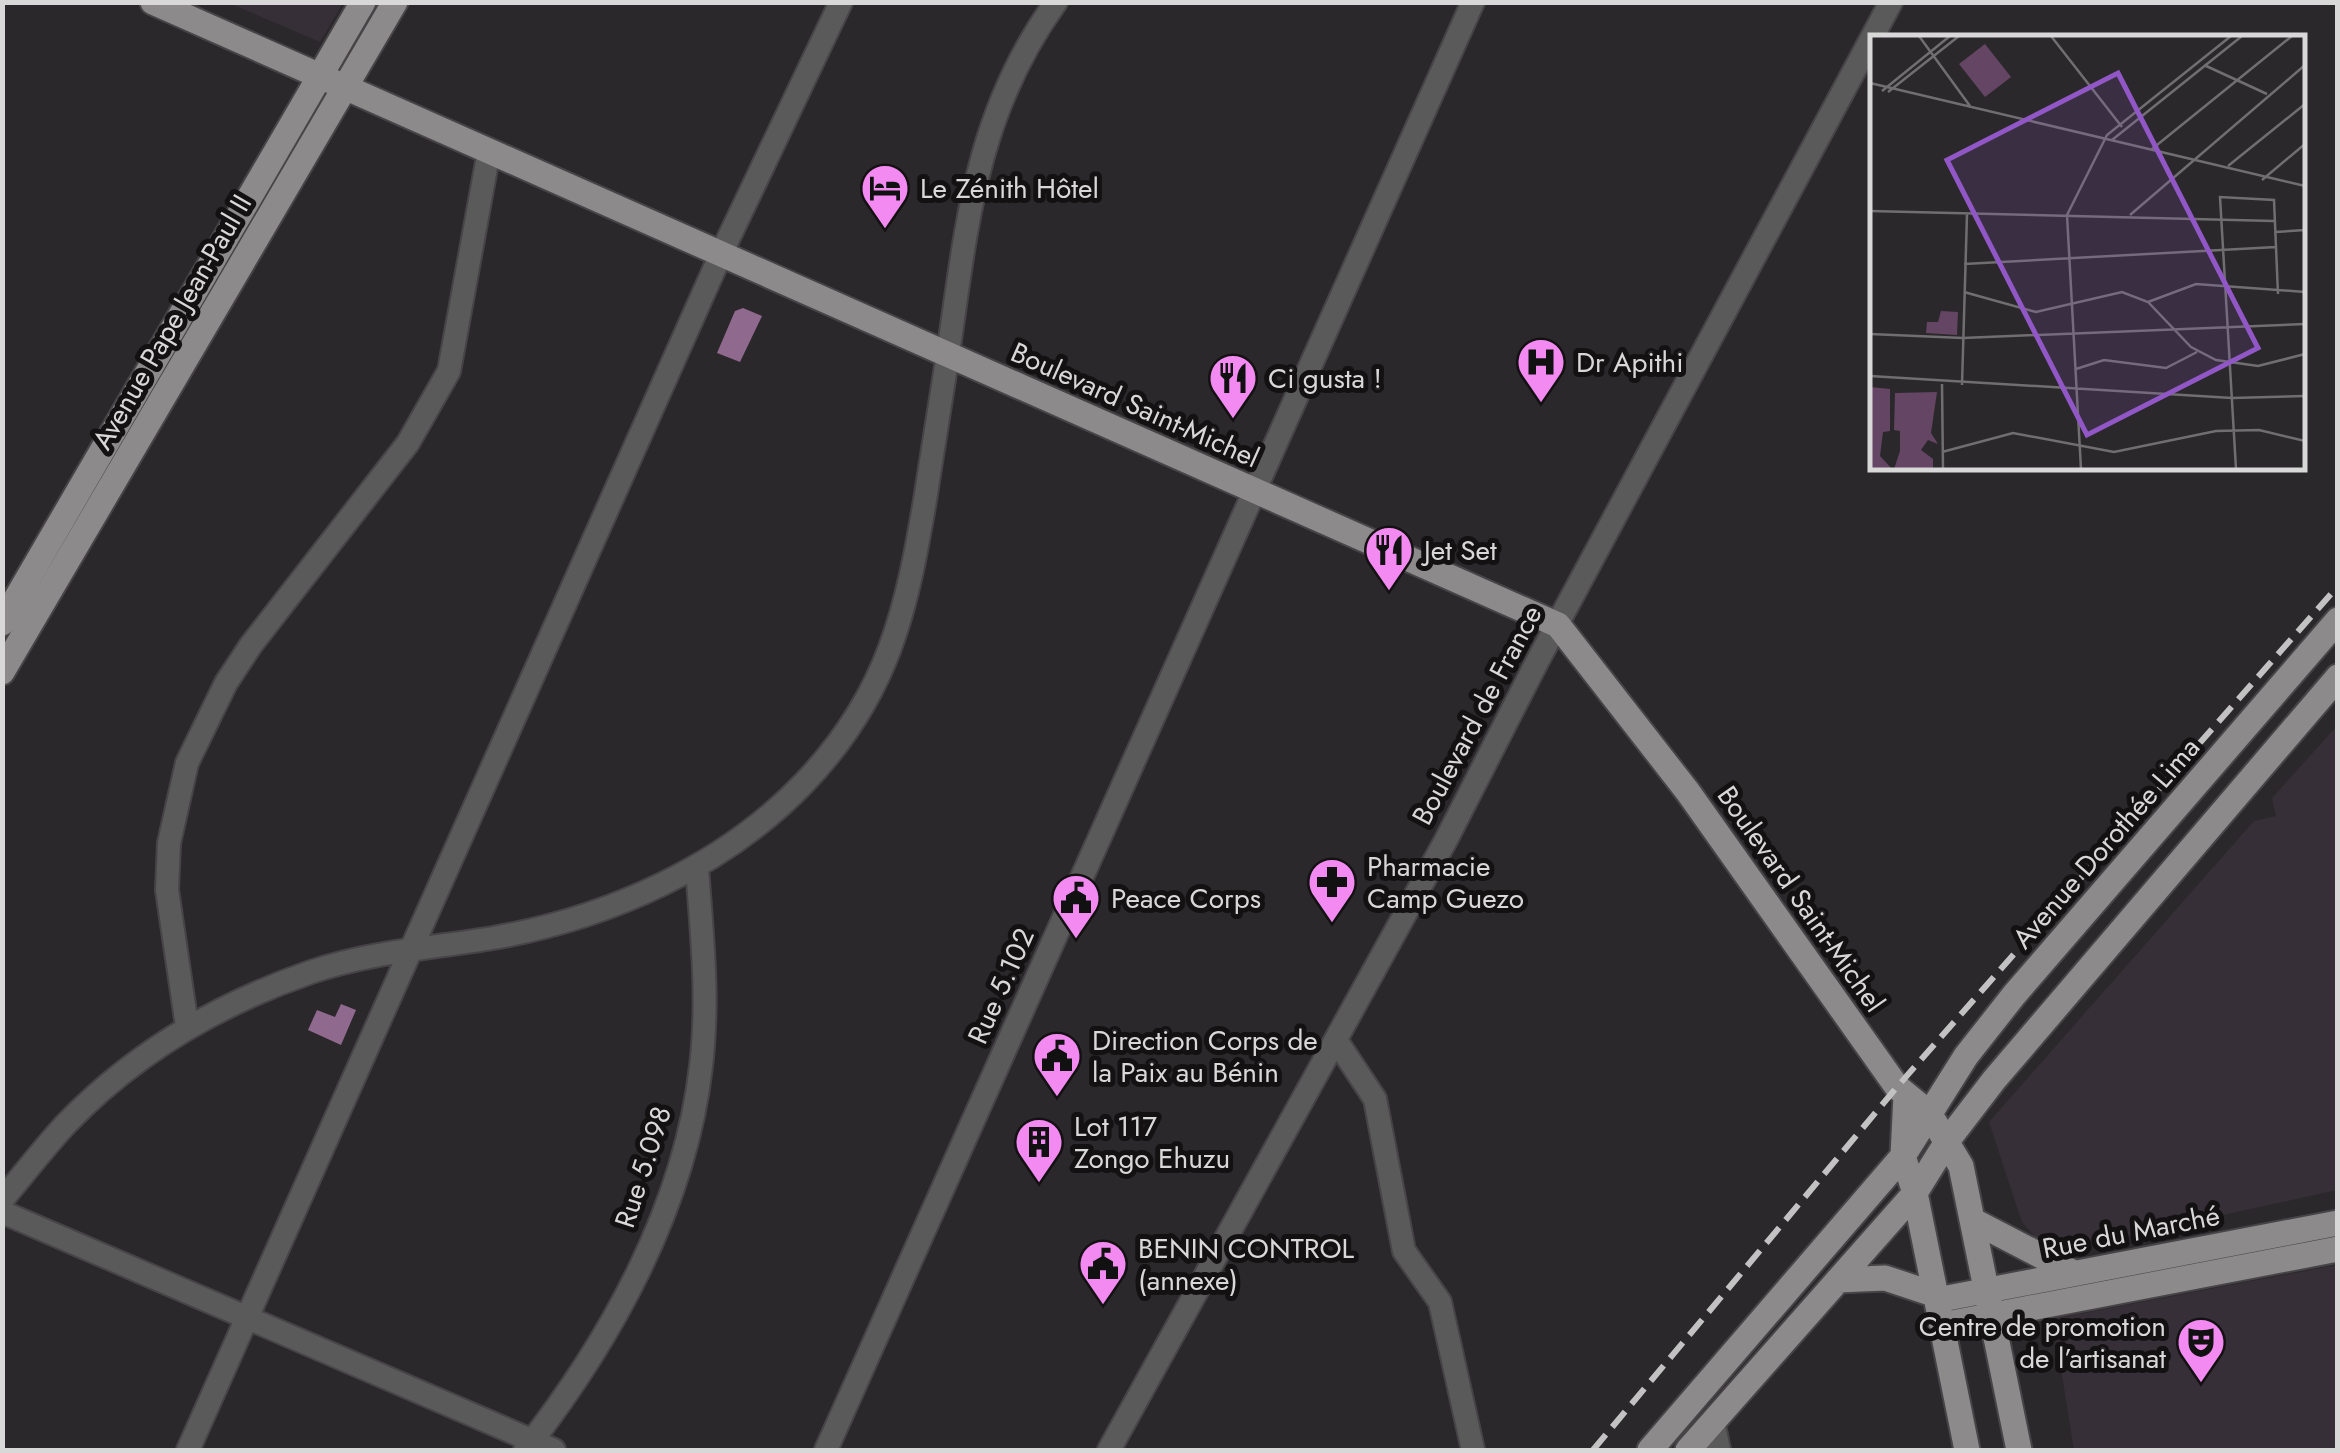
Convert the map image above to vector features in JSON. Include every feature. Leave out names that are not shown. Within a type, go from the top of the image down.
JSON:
[{"type":"main road","name":"Boulevard Saint-Michel","points":[[153,2],[1558,625],[1688,792],[1906,1095],[1928,1113],[1948,1140],[1961,1166],[2019,1450]]},
{"type":"main road","name":"Avenue Pape Jean-Paul II","points":[[2,623],[363,2]]},
{"type":"main road","name":"Avenue Pape Jean-Paul II","points":[[2,672],[395,2]]},
{"type":"main road","name":"Avenue Dorothée Lima","points":[[1650,1450],[1903,1156],[1966,1056],[2014,995],[2338,620]]},
{"type":"main road","points":[[1688,1450],[1915,1193],[1948,1140],[1994,1080],[2338,677]]},
{"type":"main road","points":[[1906,1095],[1903,1156],[1915,1193],[1968,1450]]},
{"type":"main road","points":[[1972,1220],[2074,1273]]},
{"type":"main road","name":"Rue du Marché","points":[[1989,1302],[2074,1273],[2338,1223]]},
{"type":"main road","name":"Rue du Marché","points":[[1938,1307],[2338,1249]]},
{"type":"main road","points":[[1838,1280],[1885,1278],[1938,1307]]},
{"type":"street","points":[[188,1450],[721,254],[841,2]]},
{"type":"street","points":[[2,1200],[64,1126],[103,1089],[186,1026],[312,972],[530,930],[624,900],[697,868],[778,809],[805,783],[851,727],[884,669],[895,640],[912,574],[964,232],[978,170],[1010,78],[1056,2]]},
{"type":"street","name":"Rue 5.102","points":[[826,1450],[1473,2]]},
{"type":"street","name":"Boulevard de France","points":[[1873,35],[1891,2]]},
{"type":"street","name":"Boulevard de France","points":[[1109,1450],[1446,840],[1870,41]]},
{"type":"street","points":[[186,1026],[167,890],[169,843],[187,763],[226,683],[251,645],[408,442],[449,371],[489,151]]},
{"type":"street","name":"Rue 5.098","points":[[537,1447],[628,1291],[660,1221],[685,1149],[701,1066],[705,1020],[706,976],[697,868]]},
{"type":"street","points":[[1336,1040],[1375,1099],[1404,1251],[1440,1302],[1474,1450]]},
{"type":"street","points":[[2,1212],[537,1447]]},
{"type":"street","points":[[1713,1421],[1719,1450]]},
{"type":"shaded area","points":[[229,3],[343,3],[320,42]]},
{"type":"shaded area","points":[[743,308],[762,316],[740,362],[717,353],[735,311]]},
{"type":"shaded area","points":[[2337,726],[2337,1190],[2049,1253],[2022,1222],[1989,1122],[2254,821],[2276,816],[2272,798]]},
{"type":"shaded area","points":[[341,1004],[356,1010],[341,1045],[308,1030],[317,1010],[335,1017]]},
{"type":"shaded area","name":"Centre de promotion de l’artisanat","points":[[2337,1265],[2337,1450],[2074,1450],[2053,1319]]},
{"type":"railway","points":[[1593,1450],[1897,1087],[2338,586]]},
{"type":"place","name":"Le Zénith Hôtel","points":[[885,230]]},
{"type":"place","name":"Dr Apithi","points":[[1541,404]]},
{"type":"place","name":"Ci gusta !","points":[[1233,420]]},
{"type":"place","name":"Jet Set","points":[[1389,592]]},
{"type":"place","name":"Pharmacie Camp Guezo","points":[[1332,924]]},
{"type":"place","name":"Peace Corps","points":[[1076,940]]},
{"type":"place","name":"Direction Corps de la Paix au Bénin","points":[[1057,1098]]},
{"type":"place","name":"Lot 117 Zongo Ehuzu","points":[[1039,1184]]},
{"type":"place","name":"BENIN CONTROL (annexe)","points":[[1103,1306]]},
{"type":"place","name":"Centre de promotion de l’artisanat","points":[[2201,1384]]}]
